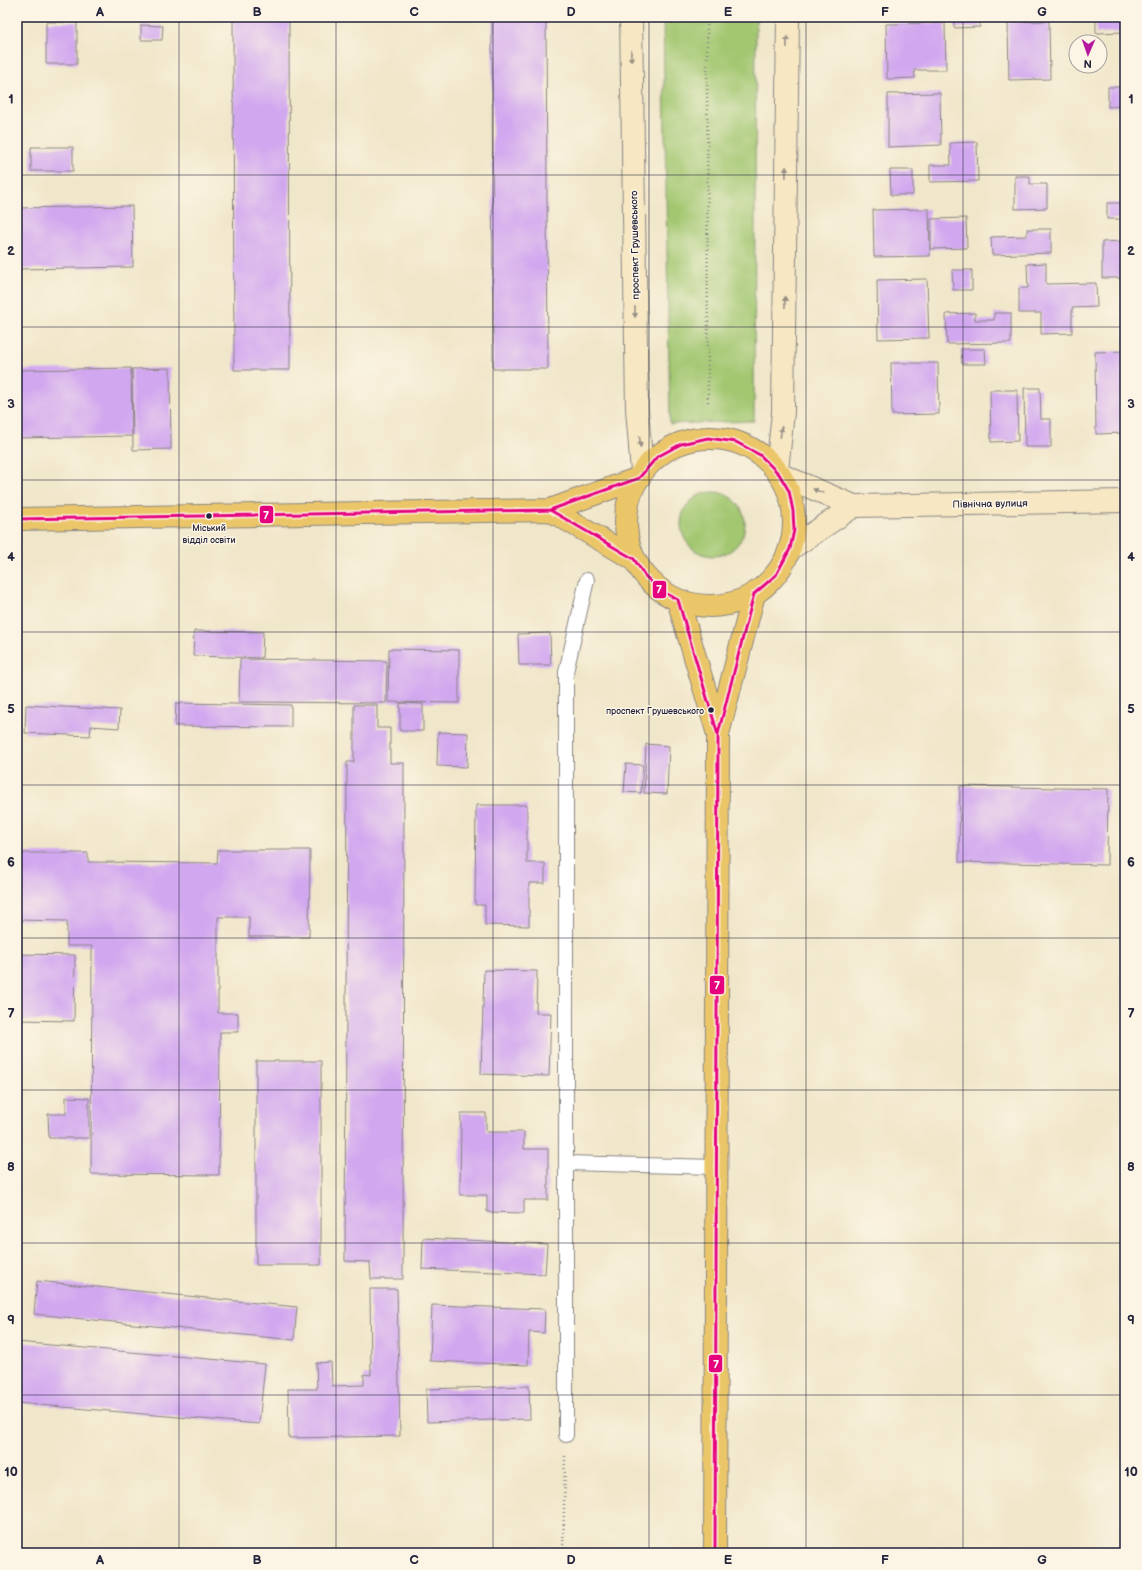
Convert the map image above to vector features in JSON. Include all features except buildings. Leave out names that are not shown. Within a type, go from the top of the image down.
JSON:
[{"type":"main road","name":"проспект Грушевського","points":[[630,17],[637,409],[640,475]]},
{"type":"main road","points":[[778,472],[783,412],[788,17]]},
{"type":"main road","points":[[708,438],[736,442],[760,455],[778,472],[789,492],[793,510],[794,530],[790,549],[776,575],[754,594],[736,602],[717,606],[697,605],[678,600],[660,590],[645,576],[634,559],[626,532],[628,504],[640,475],[657,457],[681,444],[708,438]]},
{"type":"main road","name":"Північна вулиця","points":[[778,472],[854,506],[1125,501]]},
{"type":"main road","points":[[17,519],[550,510],[640,475]]},
{"type":"main road","points":[[790,549],[854,506]]},
{"type":"main road","points":[[550,510],[634,559]]},
{"type":"main road","points":[[714,1553],[718,734],[754,594]]},
{"type":"main road","points":[[678,600],[718,734]]},
{"type":"lane","points":[[566,1435],[566,672],[588,580]]},
{"type":"lane","points":[[566,1163],[716,1167]]},
{"type":"path","points":[[707,17],[708,404]]},
{"type":"path","points":[[563,1553],[566,1435]]},
{"type":"green space","points":[[663,17],[756,17],[754,421],[670,424]]},
{"type":"green space","points":[[707,492],[719,492],[736,501],[743,512],[745,524],[743,536],[736,547],[719,556],[707,556],[695,551],[686,542],[681,530],[681,518],[686,506],[695,497]]},
{"type":"transit line","name":"7","points":[[17,519],[550,510],[639,478],[657,457],[681,444],[708,438],[736,442],[760,455],[779,474],[789,491],[793,511],[794,530],[790,549],[776,575],[754,594],[718,734],[715,1553]]},
{"type":"transit line","name":"7","points":[[525,511],[550,510],[634,559],[645,576],[660,590],[678,600],[718,735]]},
{"type":"place","name":"Міський відділ освіти","points":[[209,516]]},
{"type":"place","name":"проспект Грушевського","points":[[711,710]]}]
